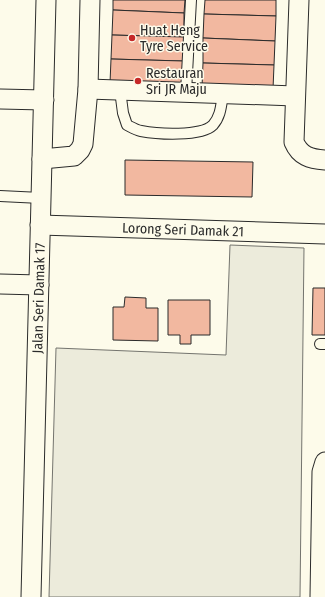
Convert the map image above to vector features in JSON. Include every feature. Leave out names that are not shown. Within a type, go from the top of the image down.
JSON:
[{"type":"street","name":"Jalan Seri Damak 17","points":[[31,597],[46,0]]},
{"type":"street","points":[[42,159],[74,156],[83,144],[88,89],[90,0]]},
{"type":"street","points":[[299,0],[294,142],[298,151],[307,157],[325,160]]},
{"type":"street","points":[[88,89],[295,96]]},
{"type":"street","points":[[0,99],[44,100]]},
{"type":"street","name":"Lorong Seri Damak 21","points":[[40,225],[325,234]]},
{"type":"street","points":[[0,284],[39,285]]},
{"type":"street","points":[[320,597],[322,472],[325,462]]},
{"type":"lane","points":[[186,92],[191,0]]},
{"type":"lane","points":[[120,90],[123,113],[127,125],[139,130],[170,134],[195,133],[212,127],[220,116],[223,94]]},
{"type":"lane","points":[[0,196],[41,198]]},
{"type":"shaded area","points":[[230,245],[304,248],[300,597],[49,597],[56,348],[226,355]]},
{"type":"building","points":[[113,0],[185,0],[184,13],[113,10]]},
{"type":"building","points":[[205,0],[276,0],[276,16],[204,14]]},
{"type":"building","points":[[113,10],[184,13],[184,37],[112,35]]},
{"type":"building","points":[[204,14],[276,16],[275,41],[203,38]]},
{"type":"building","points":[[112,35],[184,37],[183,61],[111,59]]},
{"type":"building","points":[[203,38],[275,41],[274,65],[203,63]]},
{"type":"building","points":[[111,59],[183,61],[182,86],[110,83]]},
{"type":"building","points":[[203,63],[274,65],[273,89],[202,87]]},
{"type":"building","points":[[125,160],[253,162],[252,197],[125,195]]},
{"type":"building","points":[[313,288],[325,288],[325,335],[312,335]]},
{"type":"building","points":[[125,297],[146,298],[146,308],[158,308],[158,341],[113,340],[113,307],[124,307]]},
{"type":"building","points":[[168,300],[210,300],[210,335],[191,335],[191,344],[180,344],[180,335],[168,335]]},
{"type":"place","name":"Huat Heng Tyre Service","points":[[132,38]]},
{"type":"place","name":"Restauran Sri JR Maju","points":[[138,81]]}]
